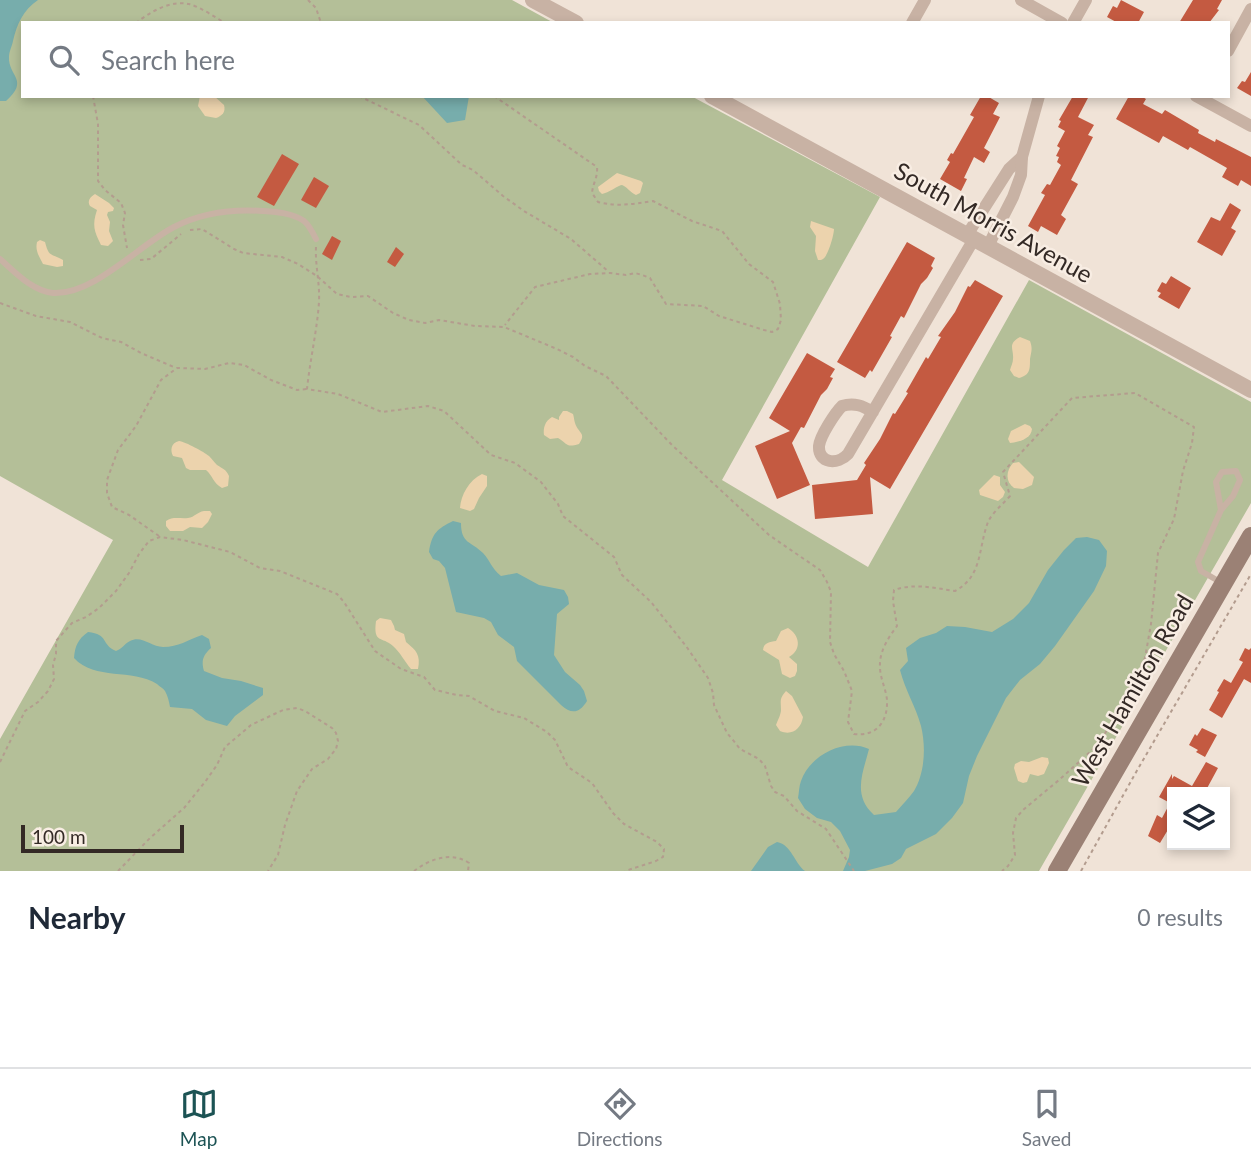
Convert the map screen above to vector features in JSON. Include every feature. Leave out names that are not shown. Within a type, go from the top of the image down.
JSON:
[{"type":"main road","name":"West Hamilton Road","points":[[1058,871],[1251,536]]},
{"type":"street","points":[[533,0],[572,21]]},
{"type":"street","points":[[913,21],[925,0]]},
{"type":"street","points":[[1021,0],[1058,21]]},
{"type":"street","points":[[1074,21],[1086,0]]},
{"type":"street","points":[[1230,47],[1251,9]]},
{"type":"street","name":"South Morris Avenue","points":[[716,98],[1251,390]]},
{"type":"street","points":[[976,240],[1013,197],[1021,175],[1022,157],[1038,98]]},
{"type":"street","points":[[1203,98],[1251,126]]},
{"type":"street","points":[[873,412],[856,404],[842,406],[821,441],[820,452],[824,458],[830,462],[843,460],[848,454],[976,240],[1009,169],[1022,157]]},
{"type":"lane","points":[[0,259],[32,285],[52,293],[73,291],[93,282],[173,228],[198,217],[219,212],[253,210],[284,213],[306,222],[316,239]]},
{"type":"lane","points":[[1221,510],[1216,482],[1222,472],[1236,471],[1240,480],[1233,496],[1221,510],[1198,562],[1201,571],[1223,584]]},
{"type":"path","points":[[308,0],[316,8],[320,21]]},
{"type":"path","points":[[138,21],[147,14],[170,4],[188,4],[221,21]]},
{"type":"path","points":[[93,98],[99,135],[98,181],[121,203],[125,213],[123,225],[129,254],[138,260],[151,259],[178,236],[190,230],[202,229],[234,250],[282,257],[298,264],[337,294],[368,296],[409,320],[425,323],[439,320],[475,326],[504,327],[573,357],[606,376],[672,445],[769,534],[820,570],[831,592],[830,642],[852,691],[848,722],[854,734],[864,736],[872,733],[880,727],[886,715],[887,702],[880,668],[884,647],[897,626],[894,590],[905,586],[955,591],[969,580],[979,559],[989,520],[1010,496],[1003,472],[1072,398],[1135,393],[1194,427],[1174,519],[1158,553],[1145,658],[1100,743],[1016,818],[1013,833],[1015,855],[1002,871]]},
{"type":"path","points":[[363,98],[419,125],[462,165],[473,170],[524,211],[571,239],[610,272]]},
{"type":"path","points":[[497,98],[597,167],[598,176],[592,193],[598,202],[631,205],[653,201],[692,221],[722,231],[749,264],[773,282],[780,304],[781,320],[778,329],[772,332],[719,316],[703,306],[666,304],[650,278],[635,273],[626,275],[610,272],[535,287],[504,327]]},
{"type":"path","points":[[307,389],[315,347],[319,299],[316,239]]},
{"type":"path","points":[[0,303],[36,316],[70,322],[177,368],[205,369],[229,363],[244,365],[297,390],[338,394],[382,412],[428,406],[444,411],[491,455],[515,463],[541,482],[558,504],[563,516],[614,557],[622,575],[650,602],[708,678],[714,705],[727,733],[740,749],[759,759],[765,766],[775,792],[784,796],[797,811],[826,829],[854,871]]},
{"type":"path","points":[[177,368],[161,380],[136,426],[118,450],[107,480],[107,493],[112,507],[129,515],[160,537],[230,552],[260,568],[280,571],[337,593],[375,651],[401,669],[424,677],[435,690],[469,696],[495,711],[524,718],[547,732],[555,740],[568,767],[592,783],[613,813],[624,824],[664,849],[663,857],[656,861],[625,871]]},
{"type":"path","points":[[0,762],[25,711],[48,691],[54,679],[56,641],[72,623],[99,608],[116,591],[149,541],[160,537]]},
{"type":"path","points":[[1081,871],[1251,574]]},
{"type":"path","points":[[118,871],[184,808],[217,765],[225,747],[251,725],[283,710],[297,708],[332,728],[337,733],[338,741],[336,749],[328,759],[312,769],[297,791],[278,855],[268,871]]},
{"type":"path","points":[[414,871],[433,859],[447,857],[463,859],[469,863],[468,871]]},
{"type":"green space","points":[[0,0],[512,0],[550,21],[21,21],[21,98],[695,98],[880,197],[722,480],[868,567],[1029,280],[1251,402],[1251,503],[1039,871],[0,871],[0,739],[113,540],[0,476]]},
{"type":"sand","points":[[200,98],[216,98],[224,105],[224,110],[216,118],[205,116],[198,106]]},
{"type":"sand","points":[[617,173],[641,181],[643,183],[640,193],[636,195],[622,185],[602,194],[598,187]]},
{"type":"sand","points":[[95,194],[114,208],[107,215],[113,241],[108,246],[101,245],[95,232],[97,210],[90,206],[89,202]]},
{"type":"sand","points":[[811,221],[834,229],[829,250],[822,260],[818,260],[815,251],[816,236],[810,227]]},
{"type":"sand","points":[[37,242],[45,242],[51,254],[63,260],[63,266],[43,264],[37,248]]},
{"type":"sand","points":[[1020,337],[1030,341],[1032,348],[1029,372],[1019,378],[1010,370],[1013,360],[1012,344]]},
{"type":"sand","points":[[563,411],[573,414],[582,435],[579,444],[569,445],[558,438],[550,439],[544,435],[544,427],[548,421],[552,417],[559,420]]},
{"type":"sand","points":[[1025,424],[1032,429],[1027,438],[1010,443],[1008,439],[1011,431]]},
{"type":"sand","points":[[179,441],[207,454],[225,470],[229,476],[228,486],[219,486],[206,470],[186,468],[182,458],[172,454],[173,445]]},
{"type":"sand","points":[[1019,462],[1034,477],[1032,485],[1023,489],[1014,488],[1008,479],[1011,466]]},
{"type":"sand","points":[[482,474],[487,476],[487,486],[474,509],[470,511],[460,508],[466,488]]},
{"type":"sand","points":[[994,475],[1000,477],[1000,485],[1005,492],[998,501],[980,495],[979,490]]},
{"type":"sand","points":[[210,511],[212,514],[202,528],[190,527],[183,531],[170,531],[166,526],[169,519],[190,517]]},
{"type":"sand","points":[[380,618],[391,620],[395,630],[404,634],[406,642],[418,656],[418,669],[411,669],[396,648],[377,636],[376,621]]},
{"type":"sand","points":[[788,628],[795,634],[798,642],[798,647],[789,657],[797,664],[795,676],[790,678],[782,674],[779,660],[763,650],[766,644],[776,641],[781,631]]},
{"type":"sand","points":[[786,691],[792,696],[803,717],[798,728],[788,733],[780,731],[776,725],[781,712],[781,698]]},
{"type":"sand","points":[[1048,758],[1049,763],[1044,774],[1030,774],[1027,782],[1018,781],[1015,764]]},
{"type":"water","points":[[0,0],[38,0],[21,18],[16,29],[9,57],[17,83],[13,94],[6,101],[0,101]]},
{"type":"water","points":[[424,98],[469,98],[465,120],[447,123]]},
{"type":"water","points":[[453,521],[461,523],[465,539],[483,553],[501,576],[517,573],[539,585],[564,590],[569,604],[557,614],[554,655],[565,672],[584,691],[587,701],[581,708],[572,711],[561,705],[517,661],[514,647],[498,635],[491,622],[456,612],[445,568],[433,559],[429,552],[436,532]]},
{"type":"water","points":[[1076,538],[1099,540],[1107,551],[1106,566],[1094,591],[1055,646],[1040,664],[1020,680],[1006,698],[977,756],[963,803],[936,834],[906,849],[901,858],[892,864],[865,871],[843,871],[850,850],[840,831],[831,822],[817,818],[805,809],[798,798],[805,772],[820,757],[839,747],[859,746],[869,749],[862,775],[863,800],[874,815],[896,812],[918,784],[924,759],[921,726],[900,670],[908,661],[906,648],[920,638],[947,626],[992,632],[1013,619],[1029,603],[1048,570]]},
{"type":"water","points":[[88,632],[102,637],[111,649],[116,651],[134,640],[169,647],[202,635],[209,639],[211,648],[203,658],[204,671],[263,688],[263,695],[235,716],[227,726],[206,720],[192,709],[170,707],[164,690],[147,679],[92,670],[83,665],[74,658],[74,654],[79,640]]},
{"type":"water","points":[[777,842],[790,850],[805,871],[751,871],[768,847]]},
{"type":"building","points":[[1121,0],[1144,12],[1139,21],[1114,21],[1107,17],[1113,6],[1117,8]]},
{"type":"building","points":[[1193,0],[1222,0],[1217,9],[1219,10],[1211,21],[1180,21]]},
{"type":"building","points":[[1251,72],[1251,96],[1237,88]]},
{"type":"building","points":[[980,98],[990,98],[999,103],[993,114],[1000,117],[984,148],[990,152],[984,163],[974,157],[961,191],[940,179],[950,162],[947,160],[974,117],[970,115]]},
{"type":"building","points":[[1072,98],[1088,98],[1078,117],[1094,125],[1088,135],[1093,137],[1071,180],[1078,184],[1061,215],[1066,219],[1057,235],[1041,226],[1038,232],[1028,226],[1045,195],[1041,193],[1047,184],[1050,185],[1061,165],[1057,162],[1059,157],[1056,156],[1060,148],[1057,146],[1065,131],[1058,127],[1061,121],[1059,120]]},
{"type":"building","points":[[1128,98],[1144,98],[1143,104],[1162,114],[1165,110],[1199,130],[1198,133],[1251,157],[1251,186],[1241,180],[1238,186],[1222,177],[1227,168],[1190,147],[1188,150],[1163,136],[1159,143],[1116,119]]},
{"type":"building","points":[[282,154],[299,164],[274,206],[257,197]]},
{"type":"building","points":[[314,177],[329,186],[316,208],[301,200]]},
{"type":"building","points":[[1230,203],[1241,210],[1231,228],[1236,231],[1222,256],[1197,242],[1211,217],[1220,221]]},
{"type":"building","points":[[332,236],[341,241],[332,260],[322,254]]},
{"type":"building","points":[[907,242],[935,258],[931,266],[933,268],[921,284],[904,318],[901,316],[872,372],[870,370],[865,378],[837,362]]},
{"type":"building","points":[[396,247],[404,254],[395,267],[387,262]]},
{"type":"building","points":[[1171,276],[1191,288],[1179,309],[1158,297],[1161,293],[1157,291],[1162,282],[1166,284]]},
{"type":"building","points":[[975,280],[1003,296],[890,489],[870,477],[873,514],[815,519],[812,485],[857,480],[893,413],[895,414],[926,357],[928,359],[941,337],[938,336],[955,312],[968,286]]},
{"type":"building","points":[[807,353],[835,369],[827,389],[792,443],[810,485],[777,499],[755,446],[790,431],[769,418]]},
{"type":"building","points":[[1245,648],[1251,648],[1251,683],[1244,679],[1222,718],[1209,710],[1224,679],[1231,683],[1243,662],[1239,660]]},
{"type":"building","points":[[1202,728],[1217,735],[1205,757],[1189,745]]},
{"type":"building","points":[[1206,762],[1218,768],[1208,787],[1167,787],[1167,801],[1159,797],[1172,774],[1172,779],[1174,776],[1192,786]]},
{"type":"building","points":[[1167,809],[1167,831],[1160,843],[1148,836],[1157,815],[1162,818]]}]
